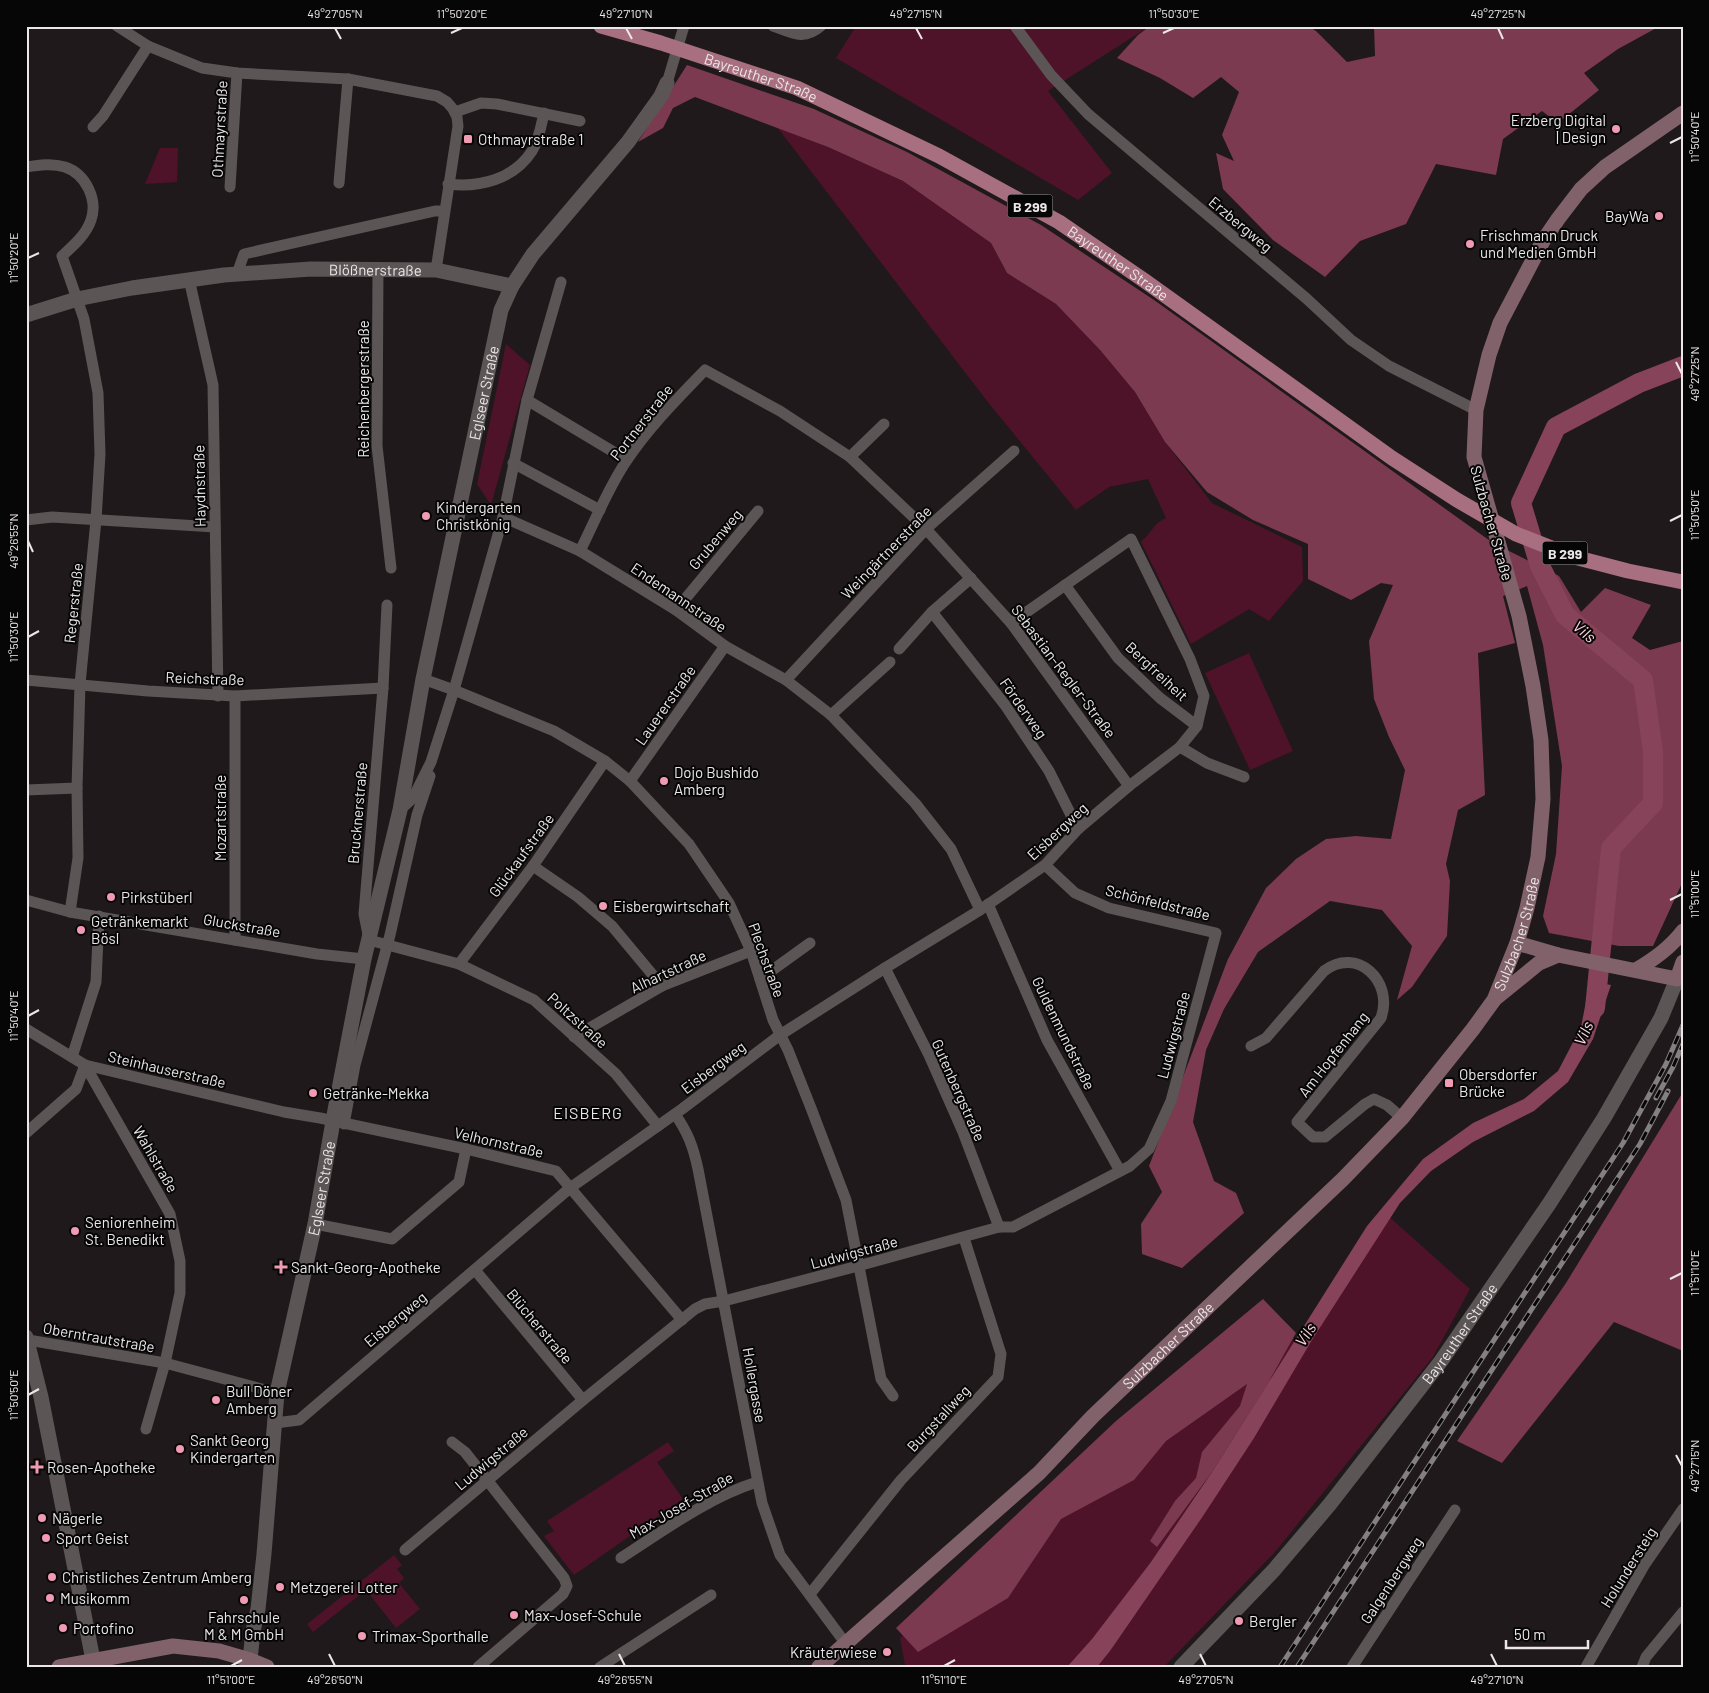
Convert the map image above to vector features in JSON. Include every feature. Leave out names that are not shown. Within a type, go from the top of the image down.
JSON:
[{"type":"main road","name":"Bayreuther Straße","points":[[601,26],[661,43],[796,88],[939,156],[1059,222],[1146,281],[1282,380],[1414,472],[1457,500],[1516,534],[1578,558],[1683,582]]},
{"type":"main road","name":"Sulzbacher Straße","points":[[1494,1000],[1517,943],[1527,908],[1538,857],[1543,799],[1541,740],[1533,686],[1519,616],[1474,458],[1476,410],[1489,355],[1500,323],[1542,241],[1581,190],[1605,167],[1683,113]]},
{"type":"main road","points":[[1636,970],[1674,943],[1683,931]]},
{"type":"main road","points":[[1517,943],[1537,956],[1558,955],[1677,979]]},
{"type":"main road","name":"Sulzbacher Straße","points":[[819,1667],[1039,1473],[1093,1416],[1343,1178],[1402,1118],[1494,1000],[1537,956]]},
{"type":"main road","name":"Bayreuther Straße","points":[[1677,979],[1683,962]]},
{"type":"main road","points":[[59,1667],[174,1646],[219,1651],[267,1667]]},
{"type":"street","name":"Othmayrstraße","points":[[117,26],[148,46],[202,68],[237,73],[348,78],[437,96],[447,102],[455,112]]},
{"type":"street","points":[[773,26],[800,36],[814,32],[821,26]]},
{"type":"street","name":"Erzbergweg","points":[[1014,26],[1051,75],[1088,114],[1307,299],[1351,340],[1389,366],[1476,410]]},
{"type":"street","name":"Eglseer Straße","points":[[250,1660],[264,1554],[277,1393],[338,1122],[364,960],[400,810],[423,679],[501,310],[512,286],[533,254],[628,142],[661,96],[667,83],[683,27]]},
{"type":"street","points":[[93,127],[103,116],[148,46]]},
{"type":"street","name":"Othmayrstraße","points":[[230,187],[237,73]]},
{"type":"street","points":[[339,183],[348,78]]},
{"type":"street","points":[[436,270],[458,126],[455,112],[482,103],[497,104],[580,121]]},
{"type":"street","points":[[448,184],[462,186],[492,182],[519,165],[532,151],[540,133],[544,113]]},
{"type":"street","name":"Regerstraße","points":[[26,167],[46,164],[66,168],[88,185],[93,204],[91,221],[79,240],[62,256],[84,319],[98,394],[100,454],[96,520],[80,684],[77,788],[78,858],[70,912]]},
{"type":"street","points":[[237,274],[244,254],[435,211],[444,211]]},
{"type":"street","name":"Blößnerstraße","points":[[26,315],[77,299],[132,288],[237,274],[311,269],[436,270],[512,286]]},
{"type":"street","name":"Reichenbergerstraße","points":[[378,269],[376,446],[391,568]]},
{"type":"street","name":"Haydnstraße","points":[[189,280],[213,385],[218,696]]},
{"type":"street","name":"Eglseer Straße","points":[[400,810],[412,798],[431,762],[454,690],[503,517],[527,400],[562,282]]},
{"type":"street","name":"Sebastian-Regler-Straße","points":[[705,370],[780,411],[850,457],[926,529],[1011,623],[1129,786]]},
{"type":"street","name":"Portnerstraße","points":[[580,551],[627,460],[670,406],[705,370]]},
{"type":"street","points":[[527,400],[627,460]]},
{"type":"street","points":[[850,457],[884,424]]},
{"type":"street","name":"Weingärtnerstraße","points":[[786,680],[926,529],[1014,451]]},
{"type":"street","points":[[513,463],[600,510]]},
{"type":"street","name":"Grubenweg","points":[[676,610],[758,511]]},
{"type":"street","points":[[26,520],[52,517],[215,526]]},
{"type":"street","name":"Endemannstraße","points":[[503,517],[580,551],[676,610],[725,646],[786,680],[831,715],[915,803],[951,849],[984,907]]},
{"type":"street","name":"Eisbergweg","points":[[275,1423],[299,1420],[570,1188],[676,1114],[780,1035],[984,907],[1045,865],[1078,830],[1129,786],[1180,747],[1197,726],[1204,696],[1190,658],[1131,539],[1065,585]]},
{"type":"street","points":[[899,649],[932,612],[971,578]]},
{"type":"street","points":[[1011,623],[1065,585]]},
{"type":"street","name":"Bergfreiheit","points":[[1065,585],[1118,658],[1160,698],[1197,726]]},
{"type":"street","name":"Brucknerstraße","points":[[369,940],[364,914],[383,688],[386,605]]},
{"type":"street","name":"Förderweg","points":[[932,612],[1005,705],[1049,771],[1078,830]]},
{"type":"street","name":"Lauererstraße","points":[[630,781],[725,646]]},
{"type":"street","points":[[831,715],[890,662]]},
{"type":"street","name":"Plechstraße","points":[[423,679],[554,731],[604,762],[630,781],[689,844],[729,903],[751,951],[773,1020],[808,1100],[846,1200],[882,1379],[893,1396]]},
{"type":"street","name":"Reichstraße","points":[[26,680],[218,696],[383,688]]},
{"type":"street","name":"Mozartstraße","points":[[235,696],[235,940]]},
{"type":"street","points":[[1180,747],[1207,762],[1244,777]]},
{"type":"street","name":"Eglseer Straße","points":[[338,1122],[387,945],[417,815],[430,777],[431,762]]},
{"type":"street","name":"Glückaufstraße","points":[[459,964],[533,866],[604,762]]},
{"type":"street","points":[[26,790],[77,788]]},
{"type":"street","name":"Schönfeldstraße","points":[[1045,865],[1075,892],[1109,908],[1216,933]]},
{"type":"street","points":[[533,866],[578,897],[612,926],[662,986]]},
{"type":"street","name":"Gluckstraße","points":[[26,900],[70,912],[317,954],[364,960]]},
{"type":"street","name":"Guldenmundstraße","points":[[984,907],[1048,1040],[1120,1171]]},
{"type":"street","points":[[72,1057],[96,982],[99,916]]},
{"type":"street","name":"Ludwigstraße","points":[[405,1550],[583,1400],[695,1309],[706,1304],[724,1301],[999,1228],[1013,1227],[1130,1166],[1149,1149],[1171,1101],[1216,933]]},
{"type":"street","name":"Poltzstraße","points":[[369,940],[459,964],[534,1000],[616,1074],[658,1126]]},
{"type":"street","points":[[760,979],[810,942]]},
{"type":"street","name":"Alhartstraße","points":[[574,1037],[662,986],[751,951]]},
{"type":"street","name":"Am Hopfenhang","points":[[1251,1046],[1266,1038],[1324,971],[1342,962],[1356,963],[1368,969],[1382,989],[1384,1000],[1381,1018],[1297,1122],[1313,1137],[1325,1137],[1365,1104],[1374,1099],[1387,1105],[1402,1118]]},
{"type":"street","name":"Gutenbergstraße","points":[[885,968],[937,1072],[963,1132],[999,1228]]},
{"type":"street","name":"Bayreuther Straße","points":[[1180,1667],[1281,1563],[1330,1504],[1441,1361],[1549,1204],[1604,1118],[1661,1018],[1677,979]]},
{"type":"street","points":[[26,1029],[85,1065]]},
{"type":"street","name":"Steinhauserstraße","points":[[26,1133],[76,1089],[85,1065],[284,1112],[338,1122]]},
{"type":"street","name":"Wahlstraße","points":[[85,1065],[170,1214],[180,1261],[180,1293],[165,1364]]},
{"type":"street","name":"Hollergasse","points":[[676,1114],[688,1133],[693,1146],[762,1503],[780,1555],[846,1644]]},
{"type":"street","name":"Velhornstraße","points":[[338,1122],[466,1149],[556,1171],[682,1320]]},
{"type":"street","points":[[315,1224],[392,1239],[459,1182],[466,1149]]},
{"type":"street","name":"Burgstallweg","points":[[810,1594],[901,1480],[998,1377],[1002,1354],[964,1238]]},
{"type":"street","name":"Blücherstraße","points":[[475,1270],[583,1400]]},
{"type":"street","points":[[27,1338],[41,1397],[93,1660]]},
{"type":"street","name":"Oberntrautstraße","points":[[27,1338],[165,1364],[277,1393]]},
{"type":"street","name":"Oberntrautstraße","points":[[146,1429],[165,1364]]},
{"type":"street","points":[[452,1442],[465,1452],[564,1578],[567,1586],[563,1594],[478,1667]]},
{"type":"street","name":"Max-Josef-Straße","points":[[621,1558],[708,1504],[738,1488],[757,1482]]},
{"type":"street","name":"Galgenbergweg","points":[[1352,1667],[1455,1510]]},
{"type":"street","name":"Holundersteig","points":[[1586,1667],[1645,1564],[1683,1510]]},
{"type":"street","points":[[600,1667],[712,1595]]},
{"type":"street","points":[[1642,1667],[1646,1658],[1683,1612]]},
{"type":"shaded area","points":[[856,26],[1150,26],[1048,91],[1112,173],[1078,200],[836,58]]},
{"type":"shaded area","points":[[1150,26],[1308,26],[1316,31],[1347,62],[1375,56],[1374,26],[1660,26],[1618,49],[1584,73],[1599,90],[1558,123],[1542,111],[1503,139],[1496,175],[1436,164],[1406,224],[1360,241],[1325,277],[1273,240],[1223,189],[1216,153],[1234,161],[1222,135],[1239,92],[1221,77],[1193,98],[1160,78],[1117,58],[1138,35]]},
{"type":"shaded area","points":[[687,65],[814,109],[907,152],[1041,225],[1154,300],[1493,543],[1559,576],[1581,612],[1605,588],[1651,605],[1632,638],[1650,650],[1683,641],[1683,881],[1653,946],[1619,946],[1549,933],[1543,916],[1556,854],[1562,766],[1543,645],[1527,586],[1503,596],[1515,643],[1478,653],[1485,795],[1458,810],[1446,864],[1450,881],[1447,936],[1412,987],[1397,1000],[1412,946],[1382,910],[1330,901],[1258,952],[1224,1009],[1206,1050],[1193,1122],[1214,1181],[1236,1193],[1244,1213],[1182,1268],[1142,1254],[1141,1224],[1162,1192],[1149,1166],[1228,959],[1266,888],[1296,859],[1326,839],[1356,836],[1391,839],[1405,770],[1374,699],[1369,641],[1393,585],[1381,583],[1351,600],[1308,579],[1308,544],[1253,520],[1207,492],[1165,442],[1135,392],[1100,350],[1056,304],[1007,273],[991,243],[903,181],[828,147],[695,97],[673,108],[663,128],[638,142]]},
{"type":"shaded area","points":[[777,127],[828,147],[903,181],[991,243],[1007,273],[1056,304],[1100,350],[1135,392],[1165,442],[1212,503],[1302,547],[1303,581],[1269,621],[1249,609],[1191,644],[1141,542],[1156,525],[1166,518],[1148,479],[1109,487],[1076,510],[987,401]]},
{"type":"shaded area","points":[[160,148],[178,148],[177,182],[145,184]]},
{"type":"shaded area","points":[[506,344],[530,365],[491,505],[477,484]]},
{"type":"shaded area","points":[[1249,653],[1293,751],[1250,770],[1205,673]]},
{"type":"shaded area","points":[[1683,1092],[1683,1351],[1614,1322],[1502,1463],[1457,1441],[1566,1283]]},
{"type":"shaded area","points":[[1386,1214],[1470,1289],[1433,1357],[1275,1552],[1164,1667],[903,1667],[905,1665],[900,1638],[1261,1305],[1304,1348]]},
{"type":"shaded area","points":[[1263,1299],[1296,1333],[1267,1385],[1212,1472],[1157,1547],[1150,1541],[1175,1501],[1196,1478],[1202,1452],[1240,1406],[1247,1384],[1166,1441],[1134,1480],[1061,1519],[1008,1598],[918,1652],[896,1628],[1116,1421]]},
{"type":"shaded area","points":[[668,1442],[674,1451],[657,1462],[683,1499],[574,1575],[544,1536],[554,1531],[547,1521]]},
{"type":"shaded area","points":[[394,1555],[402,1565],[397,1569],[404,1578],[399,1583],[420,1609],[396,1628],[366,1590],[313,1632],[307,1624]]},
{"type":"water","points":[[1590,981],[1611,985],[1593,1039],[1568,1082],[1534,1111],[1473,1142],[1431,1171],[1400,1203],[1312,1340],[1254,1438],[1110,1651],[1097,1667],[1067,1667],[1092,1639],[1151,1562],[1212,1472],[1367,1226],[1423,1159],[1473,1123],[1524,1099],[1558,1071],[1581,1027]]},
{"type":"waterway","name":"Vils","points":[[1595,1008],[1611,848],[1653,803],[1653,752],[1643,680],[1565,615],[1540,566],[1521,503],[1556,427],[1639,383],[1683,366]]},
{"type":"railway","points":[[1280,1667],[1623,1143],[1666,1064],[1683,1025]]},
{"type":"railway","points":[[1656,1098],[1683,1044]]},
{"type":"railway","points":[[1297,1667],[1640,1144],[1668,1091]]},
{"type":"place","name":"Erzberg Digital | Design","points":[[1616,129]]},
{"type":"place","name":"Othmayrstraße 1","points":[[468,139]]},
{"type":"place","name":"BayWa","points":[[1659,216]]},
{"type":"place","name":"Frischmann Druck und Medien GmbH","points":[[1470,244]]},
{"type":"place","name":"Kindergarten Christkönig","points":[[426,516]]},
{"type":"place","name":"Dojo Bushido Amberg","points":[[664,781]]},
{"type":"place","name":"Pirkstüberl","points":[[111,897]]},
{"type":"place","name":"Eisbergwirtschaft","points":[[603,906]]},
{"type":"place","name":"Getränkemarkt Bösl","points":[[81,930]]},
{"type":"place","name":"Obersdorfer Brücke","points":[[1449,1083]]},
{"type":"place","name":"Getränke-Mekka","points":[[313,1093]]},
{"type":"place","name":"Seniorenheim St. Benedikt","points":[[75,1231]]},
{"type":"place","name":"Sankt-Georg-Apotheke","points":[[281,1267]]},
{"type":"place","name":"Bull Döner Amberg","points":[[216,1400]]},
{"type":"place","name":"Sankt Georg Kindergarten","points":[[180,1449]]},
{"type":"place","name":"Rosen-Apotheke","points":[[37,1467]]},
{"type":"place","name":"Nägerle","points":[[42,1518]]},
{"type":"place","name":"Sport Geist","points":[[46,1538]]},
{"type":"place","name":"Christliches Zentrum Amberg","points":[[52,1577]]},
{"type":"place","name":"Metzgerei Lotter","points":[[280,1587]]},
{"type":"place","name":"Musikomm","points":[[50,1598]]},
{"type":"place","name":"Fahrschule M & M GmbH","points":[[244,1600]]},
{"type":"place","name":"Max-Josef-Schule","points":[[514,1615]]},
{"type":"place","name":"Bergler","points":[[1239,1621]]},
{"type":"place","name":"Portofino","points":[[63,1628]]},
{"type":"place","name":"Trimax-Sporthalle","points":[[362,1636]]},
{"type":"place","name":"Kräuterwiese","points":[[887,1652]]},
{"type":"district","name":"EISBERG","points":[[588,1112]]}]
